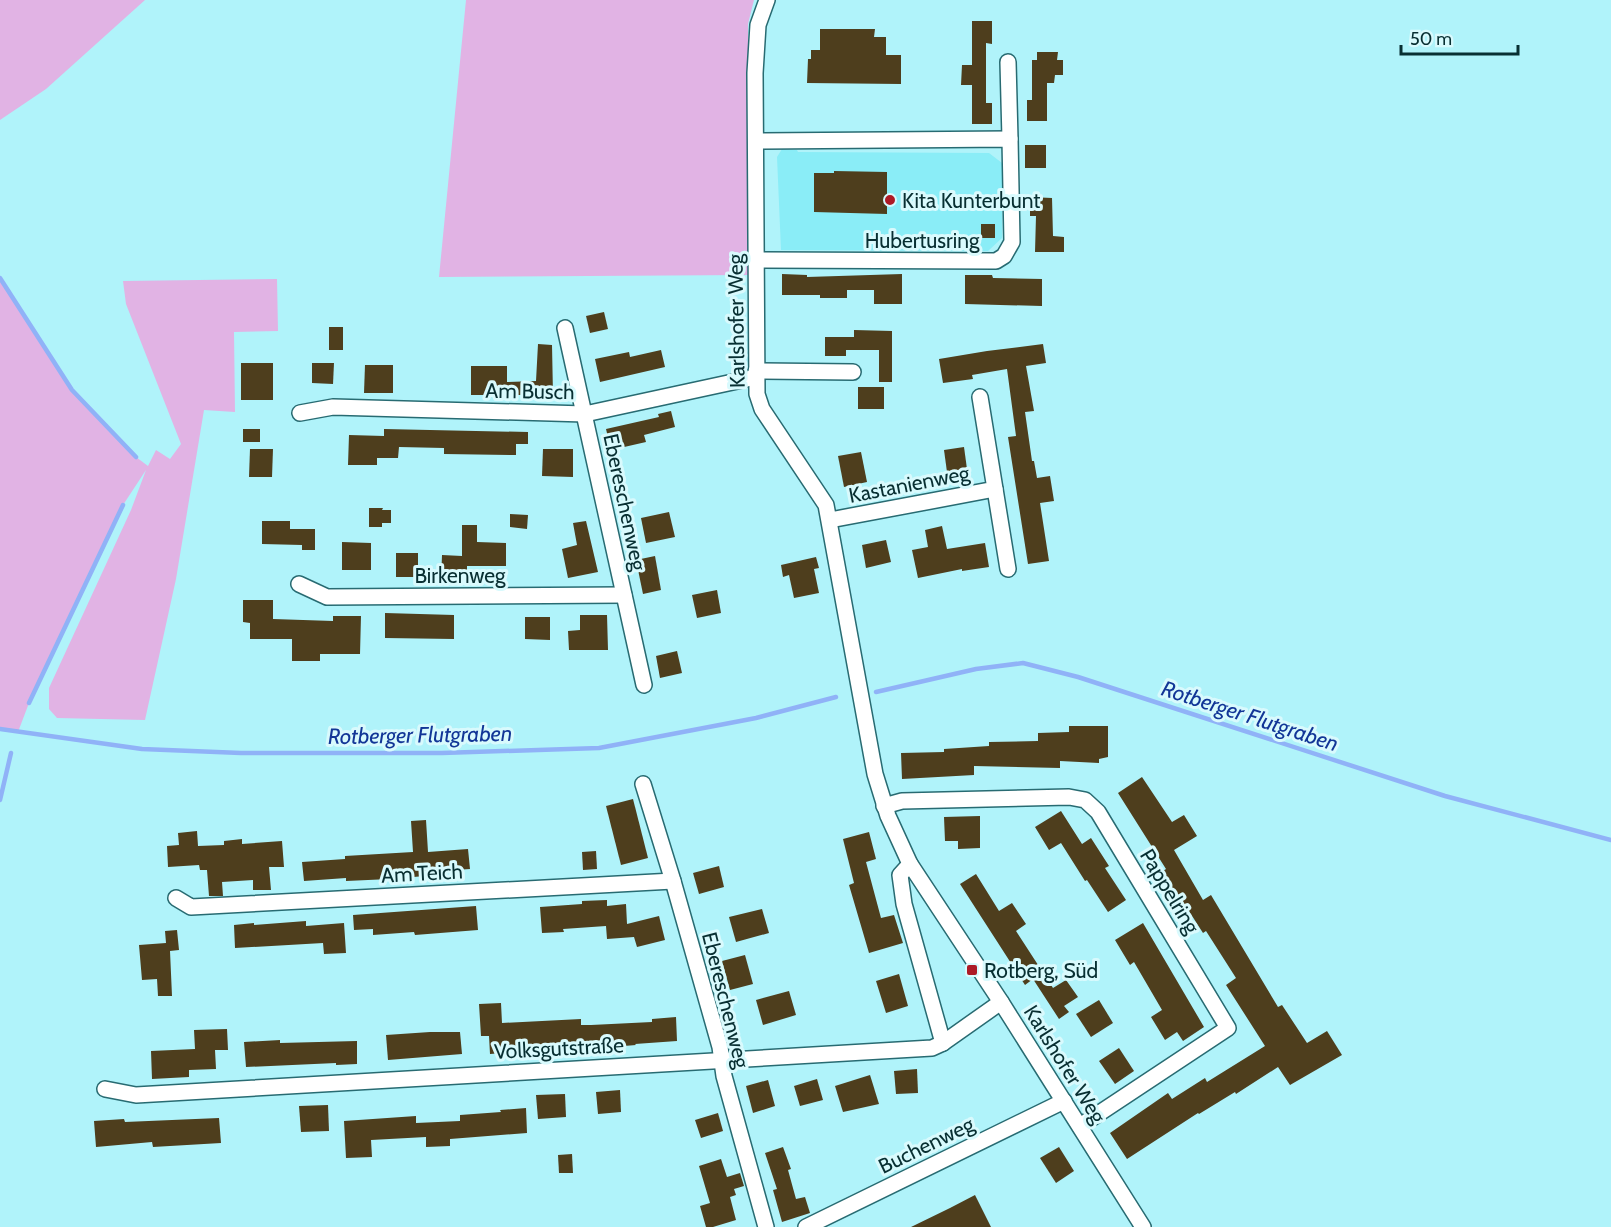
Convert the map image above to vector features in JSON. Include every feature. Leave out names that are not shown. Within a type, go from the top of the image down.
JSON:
[{"type":"street","name":"Karlshofer Weg","points":[[767,0],[758,25],[755,72],[757,394],[762,409],[826,505],[875,774],[884,806],[910,864],[1001,1002],[1143,1227]]},
{"type":"street","name":"Hubertusring","points":[[756,260],[996,261],[1004,256],[1012,242],[1008,62]]},
{"type":"street","points":[[756,141],[1010,139]]},
{"type":"street","name":"Ebereschenweg","points":[[565,328],[644,685]]},
{"type":"street","name":"Am Busch","points":[[300,413],[333,407],[585,414],[756,374],[853,372]]},
{"type":"street","name":"Kastanienweg","points":[[980,397],[1008,569]]},
{"type":"street","name":"Kastanienweg","points":[[830,520],[995,489]]},
{"type":"street","name":"Birkenweg","points":[[299,584],[327,597],[624,595]]},
{"type":"street","name":"Ebereschenweg","points":[[643,784],[720,1047],[724,1076],[766,1227]]},
{"type":"street","name":"Pappelring","points":[[884,806],[902,801],[1069,797],[1085,800],[1098,812],[1228,1028],[1080,1126]]},
{"type":"street","points":[[910,864],[900,875],[904,904],[943,1043]]},
{"type":"street","name":"Am Teich","points":[[176,898],[191,907],[673,881]]},
{"type":"street","name":"Volksgutstraße","points":[[105,1089],[136,1095],[932,1048],[943,1043],[1001,1002]]},
{"type":"street","name":"Buchenweg","points":[[806,1227],[1064,1101]]},
{"type":"shaded area","points":[[0,0],[145,0],[46,89],[0,120]]},
{"type":"shaded area","points":[[466,0],[754,0],[748,24],[748,275],[439,277]]},
{"type":"shaded area","name":"Kita Kunterbunt","points":[[782,149],[798,152],[989,153],[1002,163],[1002,238],[988,251],[781,250],[777,157]]},
{"type":"shaded area","points":[[0,278],[72,390],[136,457],[148,466],[156,450],[170,459],[181,444],[126,304],[123,281],[277,279],[278,331],[234,332],[235,412],[204,410],[176,579],[145,720],[57,718],[49,709],[49,688],[131,510],[146,470],[123,505],[29,703],[18,732],[0,729]]},
{"type":"building","points":[[972,21],[992,21],[992,44],[986,43],[986,103],[992,103],[992,124],[972,124],[972,85],[961,85],[962,65],[972,65]]},
{"type":"building","points":[[820,29],[875,29],[874,37],[886,37],[886,55],[901,55],[901,84],[807,83],[808,59],[811,59],[811,50],[820,50]]},
{"type":"building","points":[[1037,52],[1058,52],[1057,60],[1063,60],[1063,75],[1055,75],[1054,83],[1047,83],[1047,121],[1027,121],[1027,100],[1032,100],[1032,60],[1037,60]]},
{"type":"building","points":[[1025,145],[1046,145],[1046,168],[1025,168]]},
{"type":"building","points":[[834,171],[887,172],[887,214],[814,212],[814,173],[834,173]]},
{"type":"building","points":[[1030,197],[1052,198],[1053,236],[1064,237],[1064,252],[1035,252],[1036,216],[1030,216]]},
{"type":"building","points":[[981,224],[995,224],[995,238],[981,238]]},
{"type":"building","points":[[782,274],[807,275],[807,277],[902,274],[902,304],[874,304],[874,290],[847,290],[847,298],[782,295]]},
{"type":"building","points":[[965,275],[1042,279],[1042,306],[965,304]]},
{"type":"building","points":[[604,312],[608,329],[590,333],[586,316]]},
{"type":"building","points":[[329,327],[343,327],[343,350],[329,350]]},
{"type":"building","points":[[854,330],[892,331],[892,382],[879,382],[879,350],[846,350],[846,356],[825,356],[825,337],[854,337]]},
{"type":"building","points":[[538,344],[552,345],[553,395],[471,395],[471,366],[507,366],[507,382],[536,381]]},
{"type":"building","points":[[1043,344],[1046,363],[1026,366],[1034,411],[1025,412],[1032,461],[1034,461],[1037,478],[1050,476],[1054,501],[1040,503],[1049,561],[1028,564],[1008,437],[1016,436],[1007,369],[972,375],[973,379],[943,383],[939,359]]},
{"type":"building","points":[[661,350],[665,367],[600,382],[595,359],[629,352],[630,357]]},
{"type":"building","points":[[241,363],[273,363],[273,400],[241,400]]},
{"type":"building","points":[[312,363],[334,363],[333,384],[312,383]]},
{"type":"building","points":[[365,365],[393,365],[393,393],[364,393]]},
{"type":"building","points":[[858,387],[884,387],[884,409],[858,409]]},
{"type":"building","points":[[671,411],[675,427],[644,435],[646,442],[611,450],[606,429],[659,417],[658,414]]},
{"type":"building","points":[[243,429],[260,429],[260,442],[243,442]]},
{"type":"building","points":[[384,429],[528,432],[528,444],[516,444],[516,455],[444,454],[444,448],[399,447],[398,458],[377,458],[377,465],[348,465],[349,435],[384,436]]},
{"type":"building","points":[[964,447],[967,469],[947,472],[944,450]]},
{"type":"building","points":[[250,449],[273,449],[272,477],[249,477]]},
{"type":"building","points":[[543,449],[573,449],[573,477],[542,476]]},
{"type":"building","points":[[861,452],[867,482],[844,487],[838,456]]},
{"type":"building","points":[[369,508],[391,510],[391,523],[382,523],[382,527],[369,527]]},
{"type":"building","points":[[669,512],[675,537],[646,543],[641,518]]},
{"type":"building","points":[[510,514],[528,515],[527,529],[510,527]]},
{"type":"building","points":[[262,521],[290,521],[290,529],[315,529],[315,550],[302,550],[302,545],[262,544]]},
{"type":"building","points":[[586,521],[598,572],[568,578],[562,549],[577,545],[573,523]]},
{"type":"building","points":[[462,525],[477,525],[477,542],[506,543],[506,566],[467,566],[467,582],[441,582],[442,555],[462,556]]},
{"type":"building","points":[[942,526],[947,549],[985,543],[989,567],[962,571],[962,569],[918,578],[912,550],[928,547],[925,530]]},
{"type":"building","points":[[886,540],[891,562],[866,568],[862,545]]},
{"type":"building","points":[[342,542],[371,543],[371,570],[342,570]]},
{"type":"building","points":[[396,553],[418,553],[418,577],[396,577]]},
{"type":"building","points":[[655,556],[661,590],[643,594],[636,560]]},
{"type":"building","points":[[816,557],[819,568],[814,569],[819,593],[794,598],[789,575],[783,577],[781,565]]},
{"type":"building","points":[[717,590],[721,613],[697,618],[692,595]]},
{"type":"building","points":[[243,600],[273,600],[273,619],[333,621],[333,616],[361,616],[360,654],[320,654],[320,661],[292,661],[292,639],[250,639],[250,623],[243,622]]},
{"type":"building","points":[[385,613],[454,615],[454,639],[385,638]]},
{"type":"building","points":[[580,615],[607,615],[608,650],[569,650],[568,631],[580,630]]},
{"type":"building","points":[[525,617],[550,617],[550,640],[525,639]]},
{"type":"building","points":[[677,651],[682,673],[660,678],[656,656]]},
{"type":"building","points":[[1069,726],[1108,726],[1108,757],[1099,759],[1099,763],[1060,761],[1060,768],[974,766],[974,775],[902,779],[901,753],[944,752],[944,749],[989,746],[989,742],[1038,741],[1038,733],[1069,732]]},
{"type":"building","points":[[1142,777],[1172,822],[1184,815],[1197,836],[1174,850],[1203,900],[1211,895],[1278,1007],[1282,1005],[1307,1043],[1327,1031],[1342,1055],[1290,1085],[1278,1067],[1236,1094],[1235,1092],[1198,1113],[1127,1159],[1110,1133],[1168,1093],[1172,1099],[1205,1078],[1207,1082],[1265,1046],[1226,985],[1236,978],[1206,931],[1203,933],[1178,894],[1174,896],[1160,873],[1166,869],[1118,793]]},
{"type":"building","points":[[633,799],[648,858],[621,865],[606,806]]},
{"type":"building","points":[[1061,811],[1082,844],[1091,838],[1109,866],[1105,868],[1126,900],[1108,912],[1061,843],[1049,850],[1035,827]]},
{"type":"building","points":[[980,816],[980,848],[958,849],[958,841],[945,841],[944,817]]},
{"type":"building","points":[[426,820],[428,852],[468,849],[470,869],[425,872],[425,876],[390,879],[346,881],[346,878],[304,881],[302,862],[345,859],[345,856],[413,852],[411,821]]},
{"type":"building","points":[[197,831],[198,846],[224,845],[224,841],[242,839],[242,844],[282,841],[284,867],[269,867],[271,890],[253,890],[253,880],[222,882],[223,896],[209,896],[207,870],[200,870],[199,865],[168,867],[167,846],[179,845],[178,833]]},
{"type":"building","points":[[869,832],[876,859],[866,862],[881,918],[894,915],[903,943],[869,953],[849,885],[854,883],[843,839]]},
{"type":"building","points":[[596,851],[597,869],[583,870],[582,852]]},
{"type":"building","points":[[719,866],[724,887],[699,894],[693,873]]},
{"type":"building","points":[[976,874],[999,911],[1012,903],[1026,924],[1016,931],[1053,988],[1066,980],[1078,997],[1064,1006],[1069,1012],[1059,1019],[1033,979],[1025,985],[960,884]]},
{"type":"building","points":[[607,900],[607,906],[626,904],[627,924],[659,916],[665,940],[637,947],[634,937],[607,939],[606,926],[542,933],[540,907]]},
{"type":"building","points":[[476,906],[478,930],[415,935],[414,932],[373,935],[373,929],[354,930],[353,915]]},
{"type":"building","points":[[762,909],[769,933],[736,942],[729,917]]},
{"type":"building","points":[[306,921],[306,926],[344,923],[346,953],[324,954],[323,943],[235,948],[234,925]]},
{"type":"building","points":[[1143,923],[1204,1027],[1183,1041],[1177,1032],[1165,1040],[1151,1017],[1162,1010],[1134,962],[1130,965],[1115,940]]},
{"type":"building","points":[[177,930],[179,950],[170,951],[172,996],[158,996],[157,979],[142,980],[139,945],[166,943],[165,931]]},
{"type":"building","points":[[745,955],[753,984],[730,990],[722,961]]},
{"type":"building","points":[[899,974],[908,1006],[886,1013],[876,981]]},
{"type":"building","points":[[789,991],[796,1015],[763,1025],[756,1000]]},
{"type":"building","points":[[1099,1000],[1113,1023],[1091,1037],[1076,1014]]},
{"type":"building","points":[[501,1003],[502,1023],[581,1019],[581,1025],[591,1025],[652,1022],[652,1019],[676,1017],[677,1041],[612,1047],[612,1044],[543,1048],[490,1054],[489,1036],[481,1036],[479,1004]]},
{"type":"building","points":[[227,1029],[228,1050],[215,1050],[216,1069],[189,1070],[189,1077],[152,1079],[151,1051],[195,1049],[194,1030]]},
{"type":"building","points":[[460,1032],[462,1054],[388,1060],[386,1035]]},
{"type":"building","points":[[280,1040],[280,1043],[357,1041],[357,1064],[246,1067],[244,1042]]},
{"type":"building","points":[[1119,1048],[1134,1071],[1115,1084],[1099,1061]]},
{"type":"building","points":[[917,1069],[918,1093],[896,1094],[894,1071]]},
{"type":"building","points":[[870,1075],[879,1104],[843,1112],[835,1086]]},
{"type":"building","points":[[817,1079],[823,1100],[800,1106],[794,1086]]},
{"type":"building","points":[[768,1080],[775,1106],[753,1113],[746,1086]]},
{"type":"building","points":[[620,1090],[621,1112],[598,1114],[596,1092]]},
{"type":"building","points":[[565,1094],[566,1117],[538,1119],[536,1095]]},
{"type":"building","points":[[328,1105],[329,1131],[301,1132],[299,1106]]},
{"type":"building","points":[[526,1108],[527,1133],[450,1139],[450,1146],[426,1147],[426,1137],[371,1140],[372,1157],[346,1158],[344,1121],[416,1116],[416,1123],[460,1121],[460,1115]]},
{"type":"building","points":[[718,1113],[723,1131],[701,1138],[695,1120]]},
{"type":"building","points":[[219,1118],[221,1143],[153,1147],[152,1142],[96,1147],[94,1121]]},
{"type":"building","points":[[783,1147],[791,1169],[788,1170],[796,1199],[805,1197],[810,1213],[782,1222],[773,1190],[777,1189],[765,1153]]},
{"type":"building","points":[[1059,1147],[1074,1171],[1056,1183],[1040,1158]]},
{"type":"building","points":[[572,1154],[573,1173],[559,1173],[558,1155]]},
{"type":"building","points":[[721,1159],[727,1177],[740,1173],[744,1186],[734,1189],[736,1195],[730,1197],[736,1220],[706,1227],[700,1206],[710,1203],[699,1166]]},
{"type":"building","points":[[975,1195],[991,1227],[911,1227],[950,1208]]},
{"type":"waterway","points":[[0,278],[72,390],[136,457]]},
{"type":"waterway","points":[[29,703],[123,505]]},
{"type":"waterway","name":"Rotberger Flutgraben","points":[[876,692],[976,669],[1023,663],[1078,677],[1445,796],[1611,840]]},
{"type":"waterway","name":"Rotberger Flutgraben","points":[[0,729],[142,749],[241,753],[442,753],[599,748],[756,718],[836,697]]},
{"type":"waterway","points":[[0,800],[11,753]]},
{"type":"place","name":"Kita Kunterbunt","points":[[890,200]]},
{"type":"place","name":"Rotberg, Süd","points":[[972,970]]}]
